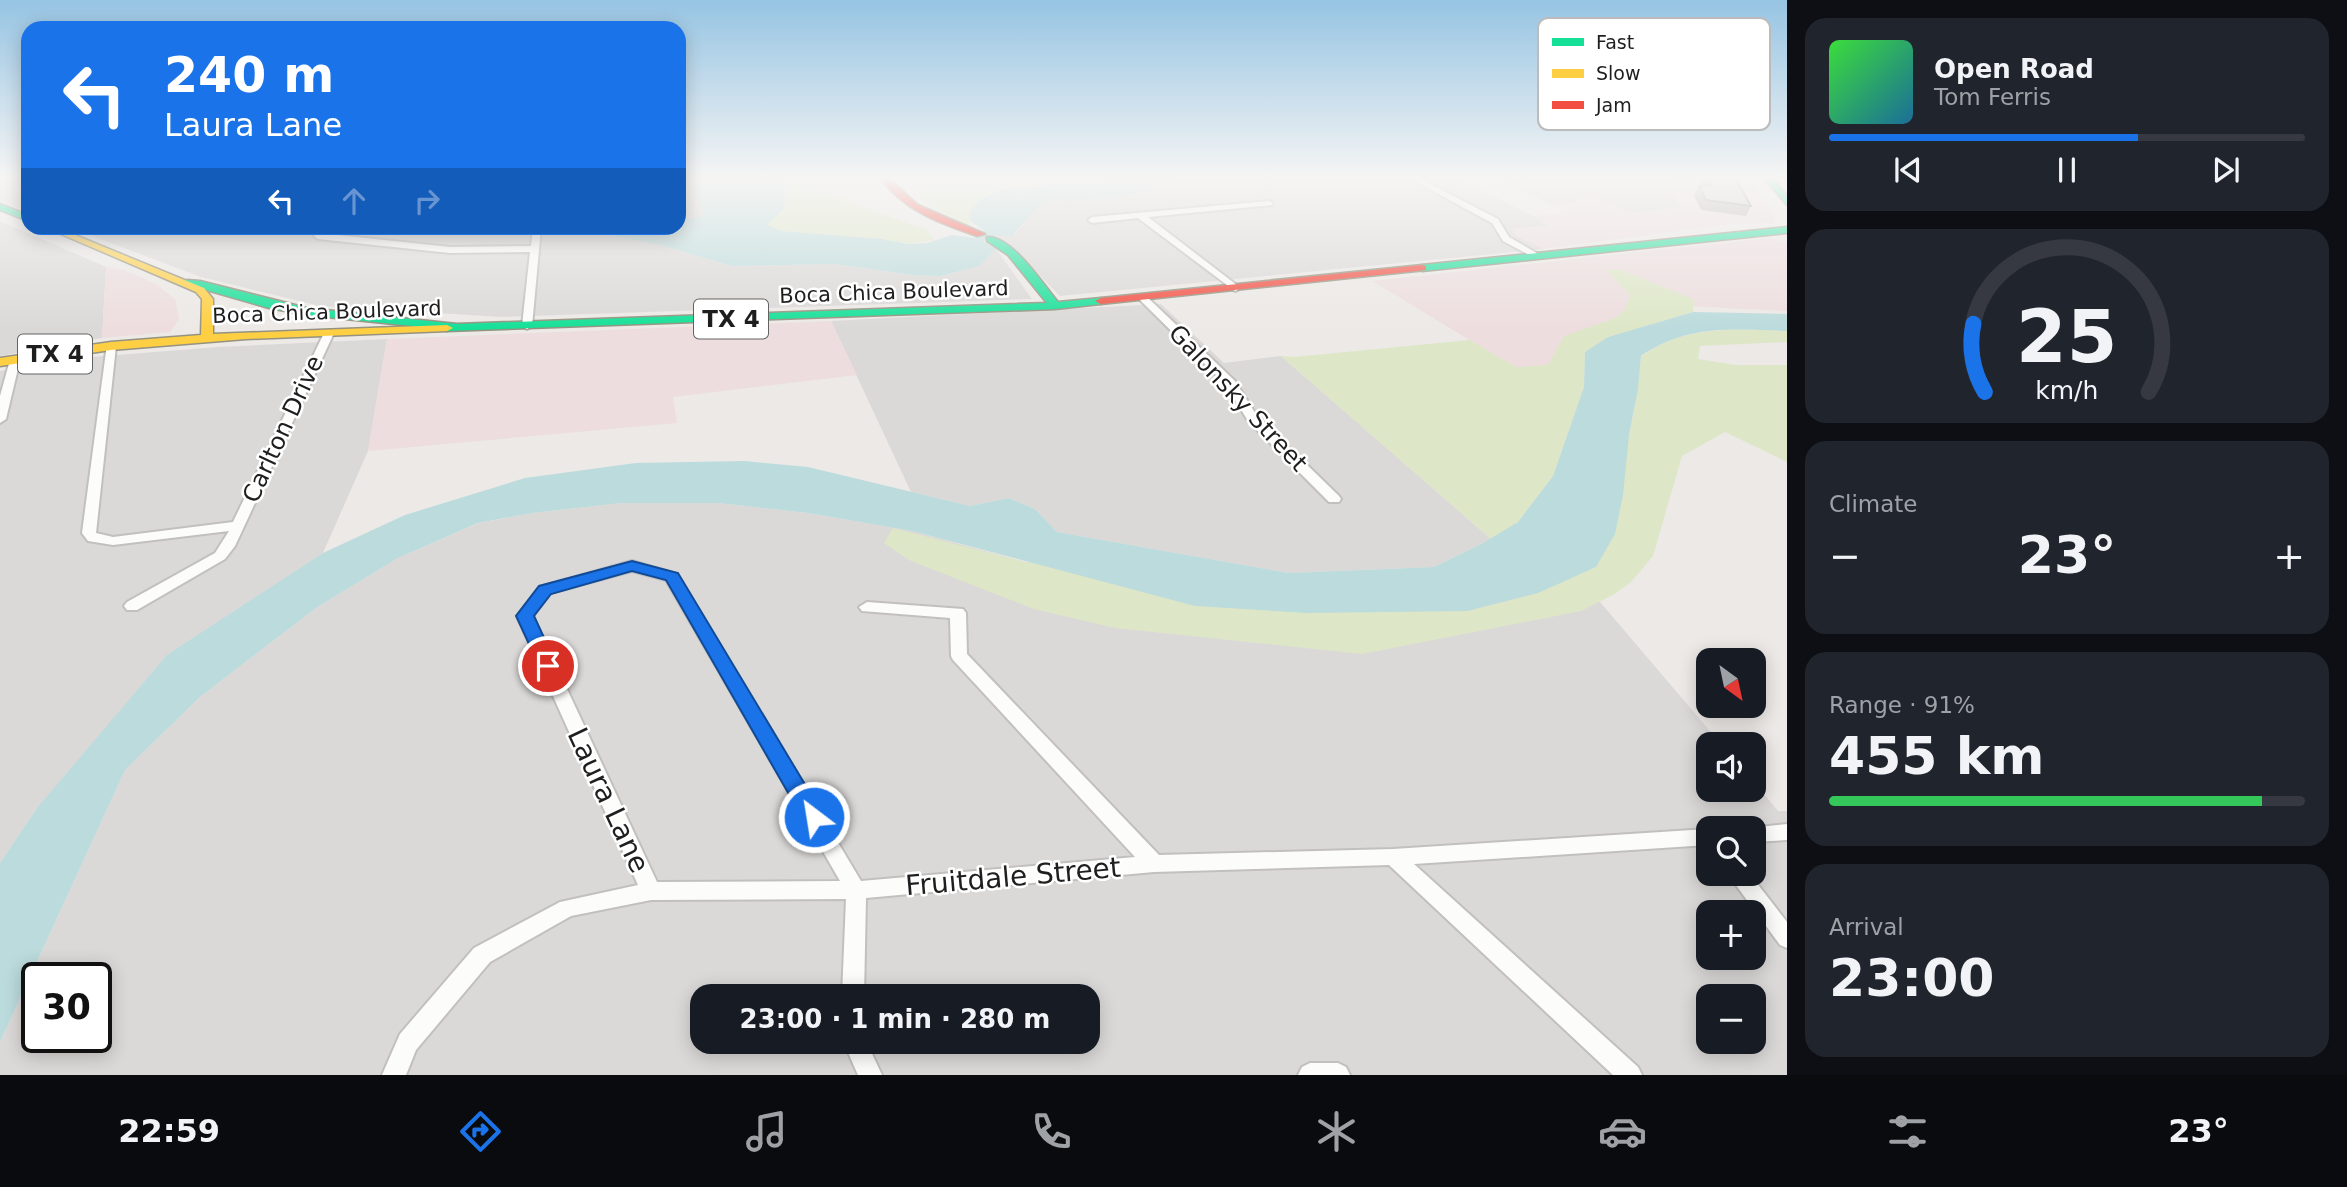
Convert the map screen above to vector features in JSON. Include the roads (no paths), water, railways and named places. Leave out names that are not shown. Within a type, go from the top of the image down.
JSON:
[{"type":"main road","points":[[965,228],[1006,247],[1055,306]]},
{"type":"main road","name":"TX 4","points":[[1748,233],[1761,228]]},
{"type":"main road","name":"Boca Chica Boulevard","points":[[7,361],[110,346],[207,338],[1055,306],[1787,230]]},
{"type":"main road","points":[[1748,233],[1787,240]]},
{"type":"main road","points":[[68,235],[200,290],[208,299],[207,338]]},
{"type":"main road","points":[[187,283],[209,284],[253,301],[347,318],[472,328]]},
{"type":"main road","points":[[209,308],[253,301]]},
{"type":"street","points":[[1157,228],[1235,288]]},
{"type":"street","points":[[1499,228],[1506,239],[1538,256]]},
{"type":"street","points":[[527,326],[536,235]]},
{"type":"street","points":[[318,236],[450,250],[536,249]]},
{"type":"street","name":"Galonsky Street","points":[[1142,298],[1231,383],[1252,418],[1334,499]]},
{"type":"street","name":"Carlton Drive","points":[[132,606],[220,555],[238,526],[329,333]]},
{"type":"street","name":"Carlton Drive","points":[[110,346],[89,533],[93,538],[113,541],[238,526]]},
{"type":"street","points":[[0,419],[7,361]]},
{"type":"street","name":"Laura Lane","points":[[651,891],[525,616],[545,590],[632,566],[672,577],[856,890]]},
{"type":"street","points":[[867,607],[958,613],[959,656],[1154,864]]},
{"type":"street","points":[[1766,833],[1787,832]]},
{"type":"street","name":"Fruitdale Street","points":[[394,1075],[408,1042],[482,955],[567,908],[651,891],[856,890],[1154,864],[1393,856],[1696,838]]},
{"type":"street","points":[[1393,856],[1630,1075]]},
{"type":"street","points":[[1747,886],[1787,938]]},
{"type":"street","points":[[853,984],[856,890]]},
{"type":"street","points":[[860,1054],[870,1075]]},
{"type":"street","points":[[1310,1075],[1338,1075]]},
{"type":"water","points":[[686,228],[774,228],[908,244],[927,243],[952,235],[975,238],[987,233],[980,228],[1019,228],[1012,236],[995,236],[983,241],[996,249],[979,266],[941,276],[912,275],[835,264],[732,266],[660,245],[606,235],[686,235]]},
{"type":"water","points":[[1693,312],[1787,314],[1787,331],[1730,330],[1693,334],[1676,338],[1641,356],[1623,495],[1615,534],[1596,567],[1538,593],[1467,611],[1307,613],[1195,606],[912,531],[808,513],[718,503],[622,503],[532,513],[478,523],[398,558],[316,608],[200,697],[125,770],[37,962],[21,962],[21,996],[0,1042],[0,863],[37,808],[167,655],[323,553],[405,515],[525,478],[636,463],[744,461],[808,467],[970,506],[1009,498],[1035,509],[1057,532],[1289,573],[1434,567],[1518,522],[1553,476],[1584,387],[1585,352],[1608,337]]}]
